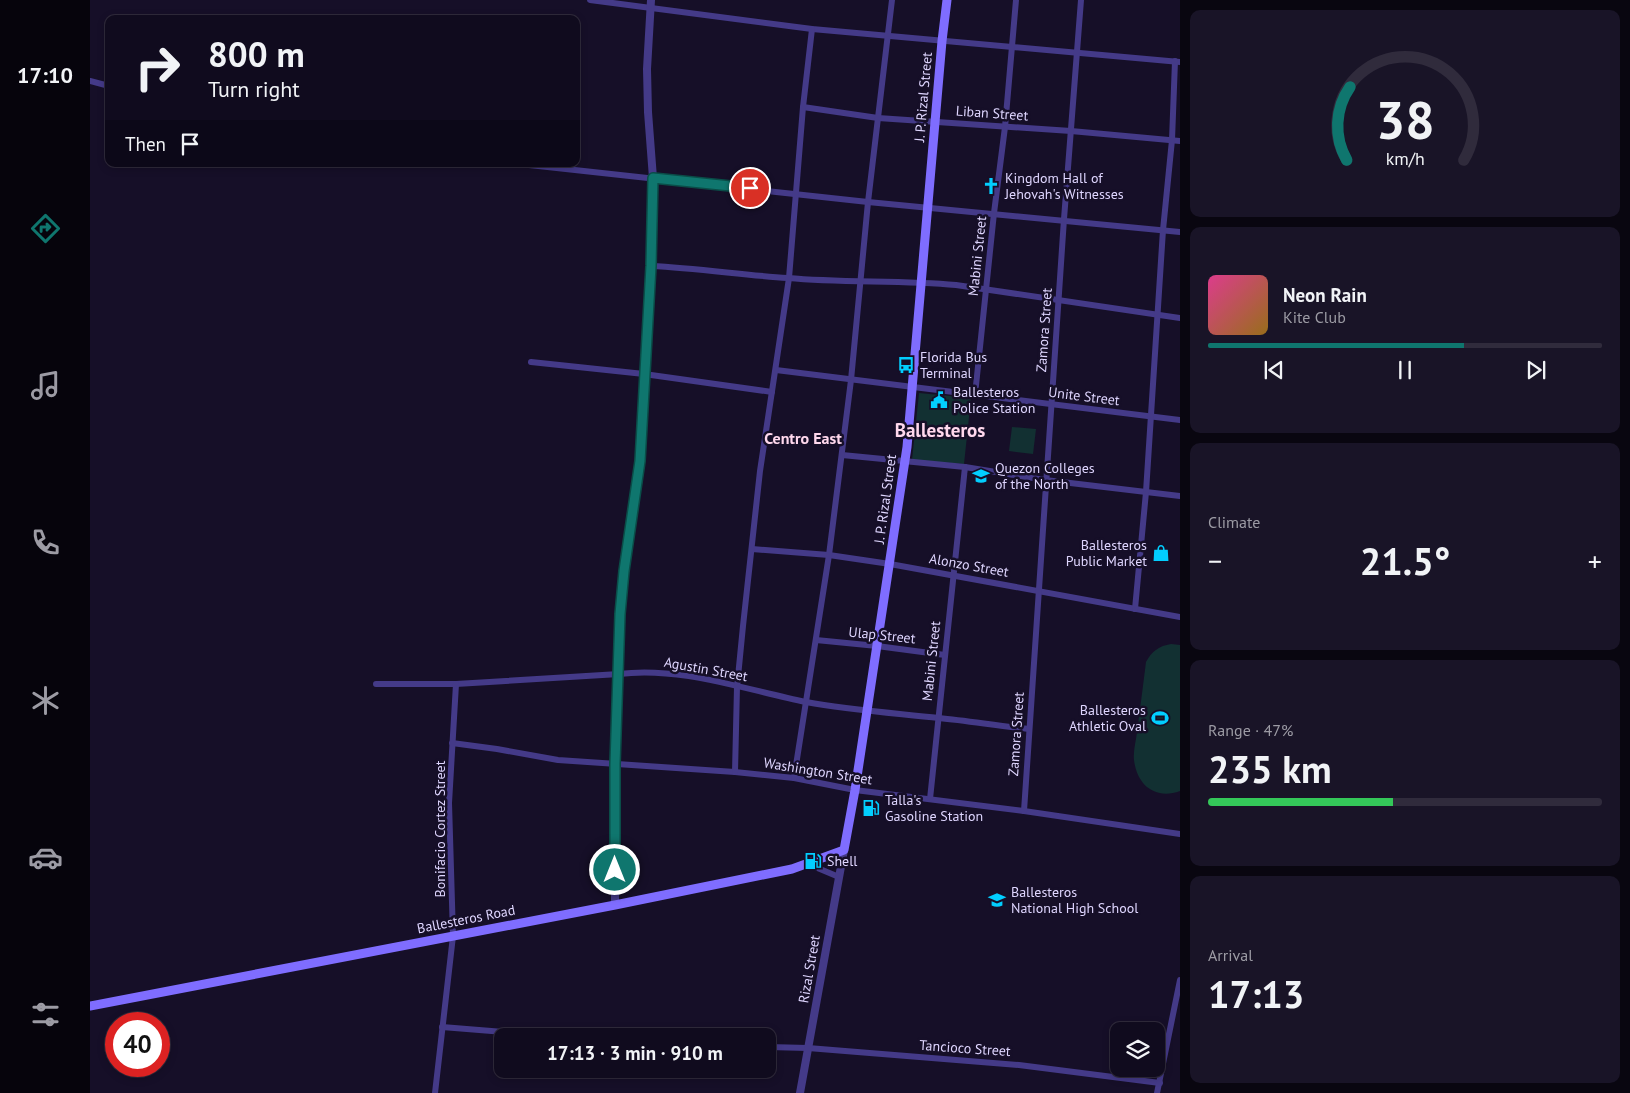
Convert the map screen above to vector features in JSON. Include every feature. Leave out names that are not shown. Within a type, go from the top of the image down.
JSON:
[{"type":"main road","name":"J. P. Rizal Street","points":[[844,850],[878,646],[904,462],[934,122],[947,0]]},
{"type":"main road","name":"Ballesteros Road","points":[[90,1006],[792,869],[844,850]]},
{"type":"street","points":[[590,0],[651,4],[812,29],[1178,62],[1146,492],[1135,609]]},
{"type":"street","points":[[794,778],[829,555],[842,455],[868,202],[892,0]]},
{"type":"street","name":"Mabini Street","points":[[975,395],[1005,127],[1016,0]]},
{"type":"street","name":"Zamora Street","points":[[1024,811],[1045,480],[1081,0]]},
{"type":"street","points":[[615,905],[615,764],[622,595],[639,478],[651,266],[653,178],[647,78],[651,4]]},
{"type":"street","points":[[735,772],[737,687],[760,471],[789,278],[803,106],[812,29]]},
{"type":"street","points":[[90,81],[105,85]]},
{"type":"street","name":"Liban Street","points":[[803,106],[878,118],[1071,131],[1180,141]]},
{"type":"street","points":[[548,167],[868,202],[1064,219],[1180,232]]},
{"type":"street","points":[[651,266],[789,278],[921,282],[1180,318]]},
{"type":"street","points":[[531,362],[644,374],[772,392]]},
{"type":"street","name":"Unite Street","points":[[776,370],[1180,420]]},
{"type":"street","points":[[842,455],[965,467],[1045,480],[1180,496]]},
{"type":"street","name":"Mabini Street","points":[[930,799],[965,467]]},
{"type":"street","name":"Alonzo Street","points":[[752,549],[829,555],[890,564],[1180,616]]},
{"type":"street","name":"Ulap Street","points":[[816,640],[944,655]]},
{"type":"street","name":"Agustin Street","points":[[376,684],[456,684],[639,672],[674,674],[806,702],[867,712],[938,718],[1029,730]]},
{"type":"street","name":"Bonifacio Cortez Street","points":[[435,1093],[454,936],[449,803],[456,684]]},
{"type":"street","name":"Washington Street","points":[[452,743],[497,748],[558,760],[794,778],[855,790],[1024,811],[1180,834]]},
{"type":"street","name":"Rizal Street","points":[[800,1093],[844,850]]},
{"type":"street","points":[[808,864],[839,877]]},
{"type":"street","points":[[1157,1093],[1180,980]]},
{"type":"street","points":[[442,1027],[494,1031]]},
{"type":"street","name":"Tancioco Street","points":[[776,1047],[808,1048],[1019,1065],[1160,1083]]},
{"type":"green space","points":[[919,393],[971,398],[964,464],[912,460]]},
{"type":"green space","points":[[1012,427],[1036,429],[1033,454],[1009,451]]},
{"type":"green space","name":"Ballesteros Athletic Oval","points":[[1171,644],[1180,645],[1180,791],[1163,793],[1155,792],[1143,783],[1136,769],[1134,753],[1146,662],[1156,650]]},
{"type":"place","name":"Kingdom Hall of Jehovah's Witnesses","points":[[991,186]]},
{"type":"place","name":"Florida Bus Terminal","points":[[906,365]]},
{"type":"place","name":"Ballesteros Police Station","points":[[939,400]]},
{"type":"place","name":"Quezon Colleges of the North","points":[[981,476]]},
{"type":"place","name":"Ballesteros Public Market","points":[[1161,553]]},
{"type":"place","name":"Ballesteros Athletic Oval","points":[[1160,718]]},
{"type":"place","name":"Talla's Gasoline Station","points":[[871,808]]},
{"type":"place","name":"Shell","points":[[813,861]]},
{"type":"place","name":"Ballesteros National High School","points":[[997,900]]},
{"type":"district","name":"Ballesteros","points":[[940,430]]},
{"type":"district","name":"Centro East","points":[[803,438]]},
{"type":"route","points":[[615,870],[615,764],[620,614],[624,571],[639,478],[642,443],[644,374],[651,266],[653,178],[750,188]]}]
